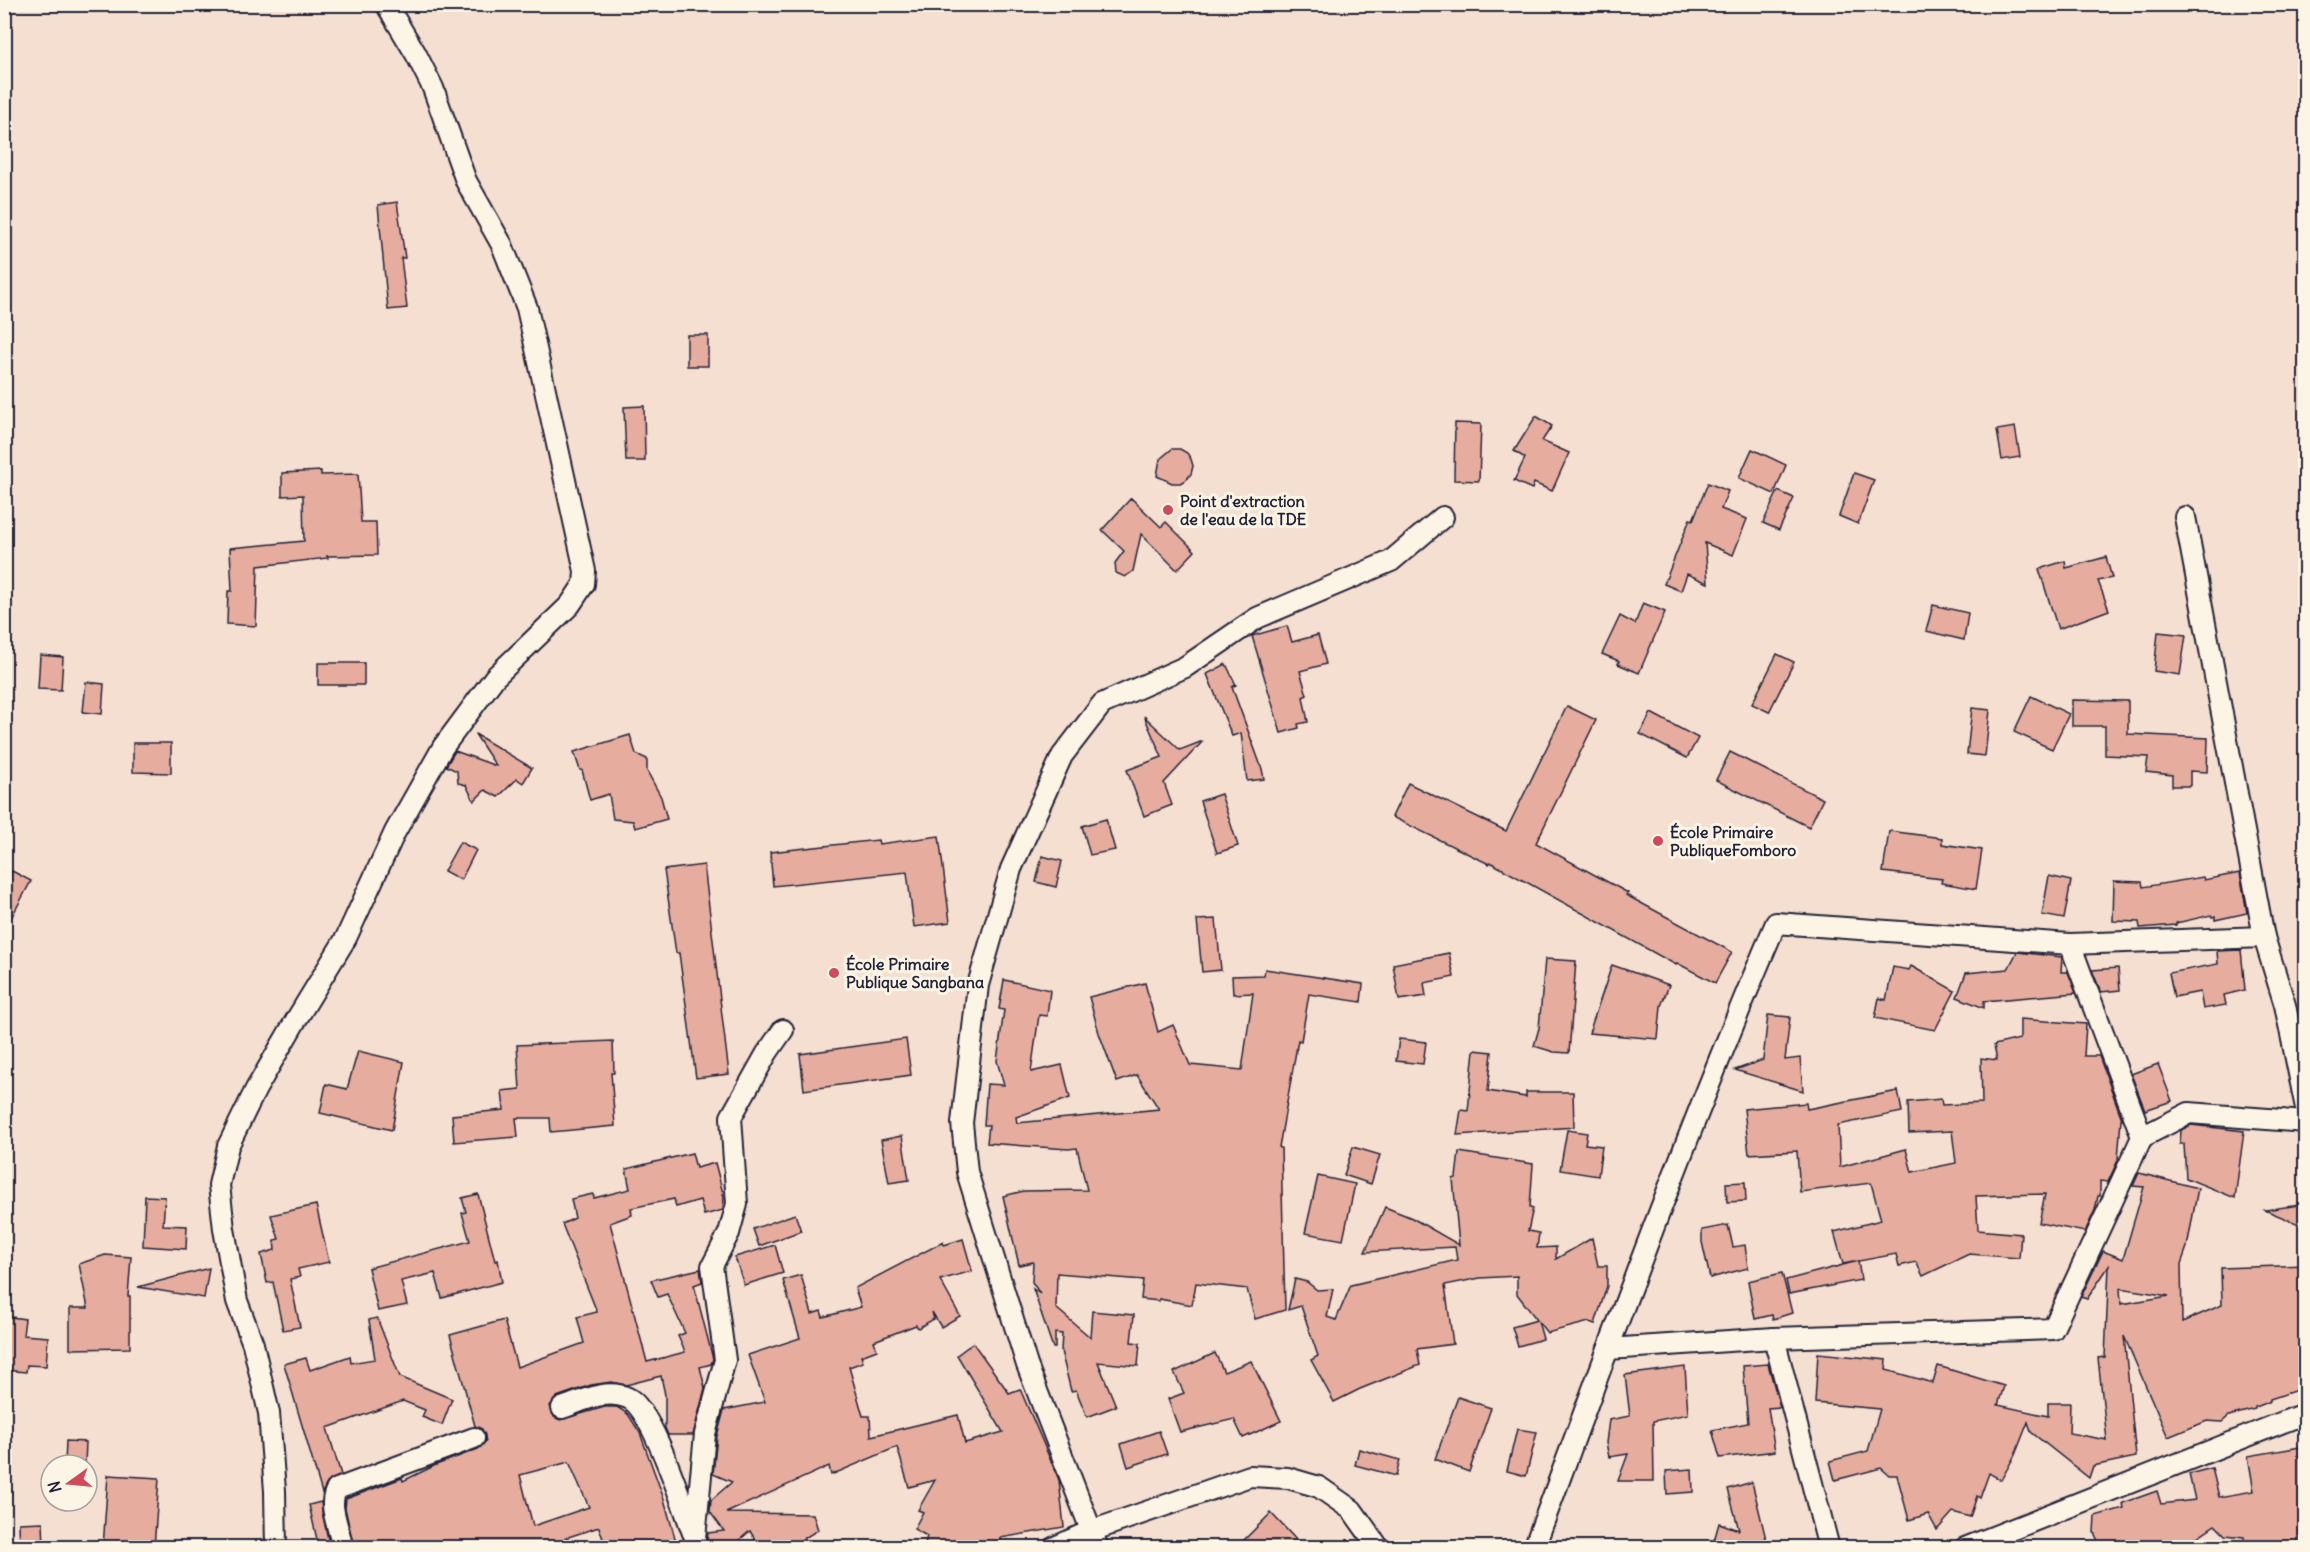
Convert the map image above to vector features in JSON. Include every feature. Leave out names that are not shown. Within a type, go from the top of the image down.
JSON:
[{"type":"street","points":[[276,1548],[275,1491],[269,1413],[253,1344],[237,1301],[224,1229],[219,1185],[228,1146],[256,1089],[346,938],[395,832],[443,747],[495,678],[570,605],[584,584],[585,571],[527,308],[502,245],[466,181],[433,88],[386,4]]},
{"type":"street","points":[[1094,1539],[1027,1365],[967,1172],[962,1123],[978,986],[1011,869],[1062,756],[1101,704],[1185,667],[1257,618],[1391,561],[1443,517]]},
{"type":"street","points":[[2185,517],[2264,937],[2284,1005],[2306,1108]]},
{"type":"street","points":[[1534,1548],[1735,1019],[1776,923],[2070,944],[2264,937]]},
{"type":"street","points":[[2070,944],[2142,1137]]},
{"type":"street","points":[[694,1542],[705,1434],[725,1360],[712,1266],[729,1233],[737,1204],[731,1117],[767,1053],[783,1030]]},
{"type":"street","points":[[1608,1349],[1774,1338],[2053,1329],[2142,1137],[2188,1113],[2306,1122]]},
{"type":"street","points":[[1774,1338],[1828,1548]]},
{"type":"street","points":[[562,1408],[597,1395],[613,1394],[630,1398],[641,1409],[654,1431],[694,1542]]},
{"type":"street","points":[[1965,1548],[2306,1413]]},
{"type":"street","points":[[342,1548],[341,1532],[332,1496],[337,1490],[474,1437]]},
{"type":"street","points":[[1053,1548],[1094,1539],[1250,1476],[1288,1478],[1319,1487],[1352,1510],[1379,1548]]},
{"type":"building","points":[[397,202],[405,258],[401,258],[407,308],[388,310],[378,205]]},
{"type":"building","points":[[687,335],[708,335],[708,366],[687,366]]},
{"type":"building","points":[[644,406],[645,461],[626,461],[624,407]]},
{"type":"building","points":[[1536,416],[1552,426],[1542,441],[1569,453],[1552,491],[1534,483],[1532,489],[1514,481],[1525,458],[1514,451]]},
{"type":"building","points":[[1455,423],[1481,424],[1479,481],[1454,480]]},
{"type":"building","points":[[2015,427],[2020,457],[2002,460],[1997,430]]},
{"type":"building","points":[[1172,449],[1180,449],[1187,453],[1193,466],[1191,474],[1180,483],[1172,483],[1157,476],[1160,459]]},
{"type":"building","points":[[1752,449],[1786,465],[1774,494],[1739,478]]},
{"type":"building","points":[[321,471],[321,475],[358,474],[361,522],[376,522],[377,555],[327,556],[328,558],[258,566],[256,626],[227,624],[228,591],[232,591],[230,548],[304,541],[303,495],[282,496],[282,473]]},
{"type":"building","points":[[1854,473],[1874,480],[1858,524],[1839,516]]},
{"type":"building","points":[[1708,483],[1728,491],[1721,509],[1747,519],[1733,555],[1705,543],[1708,583],[1687,574],[1681,591],[1664,584],[1690,519],[1693,520]]},
{"type":"building","points":[[1778,491],[1794,498],[1779,530],[1763,523]]},
{"type":"building","points":[[1131,498],[1161,527],[1166,522],[1195,551],[1177,570],[1141,534],[1133,571],[1125,577],[1116,573],[1115,563],[1124,551],[1102,530]]},
{"type":"building","points":[[2106,557],[2112,578],[2098,581],[2109,610],[2058,629],[2039,569],[2065,561],[2066,568]]},
{"type":"building","points":[[1643,603],[1665,612],[1639,673],[1602,654],[1620,616],[1635,624]]},
{"type":"building","points":[[1933,605],[1968,613],[1964,640],[1926,631]]},
{"type":"building","points":[[1287,626],[1292,642],[1318,635],[1326,664],[1300,671],[1307,695],[1303,697],[1308,722],[1298,724],[1299,728],[1281,733],[1252,636]]},
{"type":"building","points":[[2158,632],[2186,635],[2180,675],[2154,671]]},
{"type":"building","points":[[1777,654],[1794,662],[1769,712],[1752,704]]},
{"type":"building","points":[[40,655],[63,657],[61,690],[38,689]]},
{"type":"building","points":[[318,663],[364,663],[364,685],[318,685]]},
{"type":"building","points":[[1226,664],[1236,685],[1232,687],[1264,779],[1247,781],[1241,733],[1232,736],[1207,674]]},
{"type":"building","points":[[86,682],[104,684],[102,714],[83,712]]},
{"type":"building","points":[[2031,696],[2069,714],[2052,749],[2014,732]]},
{"type":"building","points":[[2072,700],[2128,701],[2128,734],[2208,738],[2207,772],[2190,771],[2190,786],[2172,786],[2172,775],[2146,772],[2148,757],[2105,755],[2105,726],[2072,726]]},
{"type":"building","points":[[1567,706],[1596,720],[1536,843],[1732,952],[1715,983],[1677,963],[1676,965],[1490,862],[1489,864],[1392,817],[1408,783],[1506,831]]},
{"type":"building","points":[[1972,708],[1990,710],[1985,756],[1967,754]]},
{"type":"building","points":[[1651,713],[1698,738],[1687,758],[1640,734]]},
{"type":"building","points":[[1144,716],[1180,750],[1203,741],[1164,783],[1172,805],[1144,816],[1127,770],[1162,757]]},
{"type":"building","points":[[475,734],[532,768],[523,783],[517,779],[498,797],[485,790],[474,801],[466,785],[458,783],[457,771],[446,766],[455,751],[496,766]]},
{"type":"building","points":[[630,735],[636,754],[647,759],[647,771],[661,797],[667,819],[635,828],[633,821],[613,819],[609,794],[590,800],[582,770],[580,770],[574,752]]},
{"type":"building","points":[[133,743],[171,743],[171,773],[133,772]]},
{"type":"building","points":[[1730,752],[1823,799],[1809,827],[1716,780]]},
{"type":"building","points":[[1221,794],[1238,846],[1217,853],[1200,801]]},
{"type":"building","points":[[1106,819],[1115,850],[1090,855],[1082,826]]},
{"type":"building","points":[[1889,831],[1942,838],[1942,844],[1982,850],[1976,889],[1941,883],[1942,879],[1883,872]]},
{"type":"building","points":[[939,836],[950,922],[914,927],[907,872],[773,886],[770,852],[878,840],[879,844]]},
{"type":"building","points":[[460,842],[476,850],[461,880],[444,871]]},
{"type":"building","points":[[1042,856],[1062,861],[1056,887],[1036,882]]},
{"type":"building","points":[[704,865],[729,1074],[696,1078],[679,953],[676,953],[664,870]]},
{"type":"building","points":[[12,871],[31,881],[4,931],[4,887]]},
{"type":"building","points":[[2240,873],[2247,913],[2215,920],[2215,916],[2211,915],[2176,923],[2176,925],[2140,928],[2139,922],[2113,921],[2114,881],[2142,882],[2143,887]]},
{"type":"building","points":[[2049,876],[2071,881],[2064,919],[2042,915]]},
{"type":"building","points":[[1216,919],[1221,970],[1202,972],[1197,920]]},
{"type":"building","points":[[2241,950],[2245,990],[2224,995],[2226,1005],[2203,1009],[2200,992],[2174,997],[2169,973],[2218,964],[2217,951]]},
{"type":"building","points":[[2017,952],[2062,957],[2061,972],[2068,972],[2076,993],[1984,1001],[1984,1008],[1957,997],[1966,973],[2008,969]]},
{"type":"building","points":[[1449,953],[1454,977],[1424,983],[1426,996],[1399,1000],[1393,964]]},
{"type":"building","points":[[1545,959],[1576,961],[1569,1053],[1554,1052],[1534,1046],[1539,1028]]},
{"type":"building","points":[[1612,965],[1669,985],[1661,1006],[1658,1039],[1589,1033]]},
{"type":"building","points":[[1911,966],[1955,991],[1935,1030],[1875,1018],[1879,998],[1886,1000],[1893,967],[1909,970]]},
{"type":"building","points":[[2118,968],[2120,990],[2101,992],[2092,970]]},
{"type":"building","points":[[1265,969],[1363,984],[1361,1002],[1309,994],[1301,1041],[1298,1040],[1279,1147],[1281,1148],[1285,1310],[1255,1319],[1247,1289],[1196,1283],[1192,1305],[1159,1299],[1159,1301],[1141,1299],[1143,1280],[1057,1273],[1056,1308],[1090,1337],[1092,1311],[1134,1315],[1131,1342],[1140,1343],[1138,1366],[1098,1362],[1116,1406],[1087,1417],[1076,1390],[1071,1391],[1061,1351],[1062,1334],[1055,1333],[1055,1348],[1053,1348],[1033,1289],[1040,1294],[1032,1282],[1033,1262],[1019,1265],[1003,1196],[1024,1191],[1087,1190],[1077,1148],[987,1143],[989,1125],[984,1125],[987,1084],[1004,1085],[997,1061],[1004,1010],[999,1009],[1004,980],[1050,990],[1047,1016],[1039,1015],[1031,1072],[1062,1065],[1070,1098],[1016,1117],[1017,1123],[1159,1109],[1137,1075],[1117,1082],[1089,997],[1145,983],[1158,1032],[1173,1025],[1190,1065],[1242,1070],[1253,993],[1233,994],[1232,976],[1264,975]]},
{"type":"building","points":[[1768,1015],[1790,1017],[1785,1060],[1800,1058],[1803,1091],[1735,1070],[1763,1060]]},
{"type":"building","points":[[2020,1019],[2086,1024],[2084,1056],[2099,1056],[2122,1119],[2118,1160],[2108,1182],[2100,1181],[2100,1196],[2098,1196],[2095,1210],[2085,1232],[2039,1223],[2045,1194],[1976,1196],[1978,1230],[2021,1234],[2019,1258],[1969,1254],[1923,1276],[1916,1262],[1899,1266],[1896,1254],[1843,1264],[1834,1232],[1881,1220],[1871,1183],[1800,1192],[1797,1151],[1749,1154],[1744,1109],[1806,1103],[1807,1109],[1898,1091],[1902,1112],[1838,1125],[1840,1167],[1906,1149],[1912,1172],[1956,1163],[1952,1131],[1909,1133],[1908,1102],[1941,1099],[1942,1105],[1982,1103],[1981,1058],[1997,1060],[1994,1045],[2020,1039]]},
{"type":"building","points":[[906,1039],[911,1075],[804,1090],[800,1054]]},
{"type":"building","points":[[1399,1039],[1426,1042],[1423,1064],[1396,1061]]},
{"type":"building","points":[[613,1041],[614,1073],[611,1073],[615,1126],[551,1132],[550,1118],[516,1118],[518,1137],[454,1142],[452,1115],[504,1110],[502,1091],[520,1089],[517,1045]]},
{"type":"building","points":[[1474,1050],[1492,1052],[1488,1091],[1526,1097],[1526,1092],[1573,1092],[1574,1127],[1457,1135],[1461,1110],[1468,1111]]},
{"type":"building","points":[[358,1051],[404,1062],[392,1130],[320,1113],[326,1084],[347,1089]]},
{"type":"building","points":[[2158,1064],[2172,1101],[2145,1110],[2131,1074]]},
{"type":"building","points":[[2191,1125],[2244,1131],[2235,1198],[2186,1178],[2184,1144],[2180,1144],[2181,1130]]},
{"type":"building","points":[[1567,1130],[1587,1133],[1585,1144],[1602,1146],[1598,1176],[1560,1170]]},
{"type":"building","points":[[902,1136],[909,1180],[889,1183],[881,1140]]},
{"type":"building","points":[[1353,1147],[1380,1155],[1371,1184],[1344,1175]]},
{"type":"building","points":[[1459,1152],[1533,1164],[1530,1207],[1533,1208],[1528,1231],[1539,1233],[1537,1248],[1556,1247],[1556,1259],[1592,1238],[1598,1266],[1607,1266],[1607,1286],[1595,1324],[1589,1322],[1547,1333],[1538,1321],[1543,1339],[1518,1346],[1512,1327],[1537,1320],[1517,1294],[1517,1276],[1480,1278],[1445,1285],[1453,1344],[1417,1349],[1420,1365],[1334,1402],[1311,1360],[1318,1356],[1301,1306],[1288,1310],[1295,1279],[1307,1282],[1317,1290],[1333,1289],[1327,1317],[1336,1320],[1351,1285],[1457,1260],[1455,1247],[1365,1252],[1385,1207],[1412,1218],[1459,1245],[1453,1179],[1456,1178]]},
{"type":"building","points":[[692,1153],[696,1168],[715,1163],[724,1197],[723,1210],[704,1215],[700,1200],[676,1207],[674,1199],[631,1208],[632,1215],[610,1223],[647,1362],[685,1352],[678,1336],[685,1333],[667,1294],[658,1297],[651,1280],[700,1269],[702,1282],[694,1285],[713,1359],[711,1364],[700,1367],[705,1388],[693,1435],[668,1435],[665,1428],[665,1395],[661,1376],[626,1385],[611,1382],[591,1385],[557,1397],[550,1406],[554,1417],[560,1420],[605,1407],[617,1407],[628,1414],[640,1433],[664,1499],[677,1545],[667,1548],[606,1548],[599,1527],[565,1538],[568,1548],[354,1548],[345,1508],[346,1499],[402,1478],[403,1481],[478,1449],[486,1441],[482,1429],[475,1426],[450,1335],[504,1320],[517,1367],[584,1343],[577,1317],[597,1312],[562,1224],[575,1218],[571,1199],[593,1194],[594,1198],[630,1189],[626,1169]],"holes":[[[569,1462],[589,1507],[533,1526],[520,1475]]]},
{"type":"building","points":[[2139,1173],[2198,1188],[2187,1247],[2181,1264],[2182,1322],[2222,1305],[2221,1268],[2306,1265],[2306,1387],[2270,1399],[2255,1409],[2229,1416],[2222,1422],[2207,1421],[2168,1437],[2124,1336],[2136,1457],[2093,1466],[2089,1478],[2031,1432],[2028,1422],[2015,1455],[2001,1480],[1989,1473],[1980,1498],[1977,1496],[1970,1517],[1953,1512],[1937,1530],[1928,1514],[1909,1520],[1897,1475],[1889,1475],[1881,1468],[1835,1480],[1830,1461],[1868,1451],[1880,1409],[1815,1403],[1818,1353],[1887,1360],[1886,1370],[1933,1383],[1938,1366],[2004,1386],[1998,1405],[2048,1416],[2048,1403],[2070,1403],[2069,1433],[2107,1440],[2098,1358],[2105,1357],[2109,1266],[2087,1299],[2081,1297],[2103,1251],[2123,1259],[2144,1187],[2133,1186]],"holes":[[[2120,1288],[2169,1296],[2121,1304]]]},
{"type":"building","points":[[1318,1176],[1355,1184],[1343,1240],[1305,1233]]},
{"type":"building","points":[[1745,1182],[1746,1201],[1727,1202],[1726,1183]]},
{"type":"building","points":[[478,1194],[495,1261],[498,1260],[502,1282],[442,1298],[435,1273],[401,1281],[407,1305],[378,1311],[368,1268],[470,1241],[462,1213],[466,1212],[462,1198]]},
{"type":"building","points":[[145,1196],[165,1197],[163,1225],[187,1226],[186,1249],[143,1246]]},
{"type":"building","points":[[2306,1204],[2306,1227],[2265,1210]]},
{"type":"building","points":[[316,1205],[329,1262],[298,1269],[300,1277],[290,1279],[300,1327],[283,1330],[273,1282],[267,1283],[261,1254],[275,1250],[274,1240],[279,1239],[271,1215]]},
{"type":"building","points":[[795,1214],[801,1231],[759,1246],[753,1229]]},
{"type":"building","points":[[1728,1225],[1733,1247],[1745,1245],[1748,1268],[1710,1278],[1702,1242],[1702,1230]]},
{"type":"building","points":[[963,1239],[972,1271],[940,1280],[960,1316],[941,1327],[932,1312],[934,1319],[918,1328],[916,1325],[874,1341],[877,1350],[861,1356],[863,1362],[849,1367],[863,1416],[870,1416],[871,1436],[958,1415],[965,1443],[1003,1432],[957,1355],[973,1343],[1009,1393],[1020,1389],[1059,1480],[1064,1527],[1000,1538],[1001,1546],[924,1548],[927,1536],[914,1529],[923,1512],[918,1510],[935,1480],[909,1487],[897,1447],[831,1475],[829,1466],[726,1513],[813,1514],[818,1530],[788,1548],[760,1548],[750,1531],[730,1548],[706,1548],[708,1533],[724,1531],[710,1512],[711,1500],[732,1482],[713,1474],[717,1436],[724,1410],[765,1402],[748,1355],[800,1338],[783,1280],[801,1275],[812,1314],[821,1311],[823,1317],[861,1307],[855,1288],[943,1242],[944,1245]]},
{"type":"building","points":[[775,1245],[783,1273],[744,1285],[735,1257]]},
{"type":"building","points":[[105,1255],[131,1257],[128,1296],[130,1296],[130,1348],[70,1349],[70,1308],[88,1308],[79,1264]]},
{"type":"building","points":[[1858,1261],[1861,1280],[1789,1294],[1786,1280]]},
{"type":"building","points":[[209,1268],[204,1298],[138,1287]]},
{"type":"building","points":[[1782,1273],[1792,1313],[1773,1319],[1772,1315],[1755,1319],[1748,1281]]},
{"type":"building","points":[[4,1316],[25,1319],[23,1335],[48,1337],[46,1366],[27,1365],[26,1372],[4,1370]]},
{"type":"building","points":[[377,1318],[400,1377],[452,1399],[442,1425],[422,1417],[425,1410],[403,1401],[327,1428],[341,1475],[327,1483],[322,1493],[284,1364],[306,1358],[310,1370],[350,1356],[351,1363],[375,1359],[369,1320]]},
{"type":"building","points":[[1215,1353],[1224,1372],[1251,1361],[1281,1421],[1243,1438],[1234,1419],[1180,1432],[1168,1399],[1184,1393],[1174,1372]]},
{"type":"building","points":[[1768,1364],[1780,1407],[1768,1408],[1775,1451],[1720,1458],[1712,1430],[1748,1423],[1743,1366]]},
{"type":"building","points":[[1685,1367],[1688,1414],[1653,1421],[1654,1481],[1618,1481],[1628,1454],[1609,1457],[1606,1443],[1609,1420],[1630,1416],[1625,1375]]},
{"type":"building","points":[[1458,1397],[1491,1408],[1469,1472],[1435,1459]]},
{"type":"building","points":[[1517,1429],[1537,1432],[1526,1476],[1507,1471]]},
{"type":"building","points":[[1159,1431],[1167,1454],[1128,1467],[1121,1444]]},
{"type":"building","points":[[66,1441],[86,1442],[86,1453],[66,1453]]},
{"type":"building","points":[[2306,1446],[2306,1530],[2300,1531],[2299,1548],[2245,1548],[2244,1537],[2225,1535],[2215,1525],[2190,1542],[2190,1548],[2101,1548],[2094,1532],[2095,1516],[2124,1508],[2123,1503],[2157,1491],[2161,1504],[2195,1500],[2189,1474],[2212,1468],[2219,1497],[2254,1491],[2248,1456]]},
{"type":"building","points":[[1359,1449],[1400,1460],[1396,1476],[1355,1465]]},
{"type":"building","points":[[1692,1469],[1693,1492],[1667,1494],[1666,1471]]},
{"type":"building","points":[[108,1475],[159,1478],[154,1548],[103,1548]]},
{"type":"building","points":[[1752,1482],[1766,1539],[1781,1544],[1781,1548],[1712,1548],[1719,1523],[1739,1530],[1728,1489]]},
{"type":"building","points":[[321,1502],[330,1548],[319,1548],[309,1505]]},
{"type":"building","points":[[1271,1513],[1304,1548],[1236,1548]]},
{"type":"building","points":[[43,1522],[44,1548],[20,1548],[19,1523]]},
{"type":"place","name":"Point d'extraction de l'eau de la TDE","points":[[1168,510]]},
{"type":"place","name":"École Primaire PubliqueFomboro","points":[[1658,841]]},
{"type":"place","name":"École Primaire Publique Sangbana","points":[[834,973]]}]
